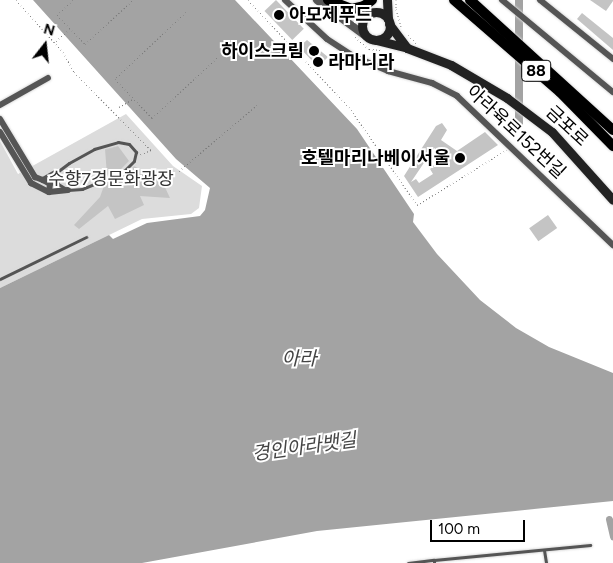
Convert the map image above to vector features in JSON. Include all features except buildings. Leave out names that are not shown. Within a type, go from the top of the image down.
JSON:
[{"type":"highway","points":[[327,0],[351,9],[364,6],[372,0]]},
{"type":"highway","name":"88","points":[[454,0],[560,92],[613,146]]},
{"type":"highway","name":"88","points":[[470,0],[613,130]]},
{"type":"main road","points":[[386,0],[388,33],[372,38],[362,25],[370,14],[386,0]]},
{"type":"main road","points":[[370,14],[380,13],[408,48]]},
{"type":"main road","name":"금포로","points":[[372,38],[408,48],[468,72],[531,114],[574,154],[613,200]]},
{"type":"street","name":"아라육로152번길","points":[[285,0],[326,38],[355,57],[449,91],[511,146],[613,245]]},
{"type":"street","points":[[317,0],[340,19],[372,38]]},
{"type":"street","points":[[327,0],[336,8],[352,16],[370,14]]},
{"type":"street","points":[[502,0],[613,92]]},
{"type":"street","points":[[540,0],[613,59]]},
{"type":"street","points":[[0,105],[48,78]]},
{"type":"street","points":[[0,119],[32,173],[50,184],[49,192]]},
{"type":"street","points":[[0,132],[26,178],[34,186],[49,192],[68,190]]},
{"type":"street","points":[[43,180],[57,172]]},
{"type":"street","points":[[26,178],[32,173]]},
{"type":"lane","points":[[113,142],[129,144],[136,155],[131,165],[114,177],[92,187],[68,190],[57,182],[57,172],[86,153],[113,142]]},
{"type":"lane","points":[[0,279],[86,237]]},
{"type":"lane","points":[[408,563],[434,562],[590,545]]},
{"type":"lane","points":[[544,550],[546,563]]},
{"type":"path","points":[[16,0],[55,42],[74,72],[151,150],[136,155]]},
{"type":"path","points":[[73,0],[57,14],[85,44],[133,0]]},
{"type":"path","points":[[248,0],[349,107],[417,205],[511,146]]},
{"type":"path","points":[[396,0],[400,25],[417,42]]},
{"type":"path","points":[[186,12],[115,79],[152,118],[218,57]]},
{"type":"path","points":[[55,42],[70,29]]},
{"type":"path","points":[[119,107],[133,98]]},
{"type":"path","points":[[180,171],[257,105]]},
{"type":"green space","name":"수향7경문화광장","points":[[126,114],[173,166],[202,186],[199,208],[191,214],[142,219],[0,288],[0,141],[18,174]]},
{"type":"water","name":"아라","points":[[33,0],[235,0],[357,129],[414,214],[413,222],[437,254],[480,300],[516,328],[549,347],[613,373],[613,501],[317,531],[142,563],[0,563],[0,288],[109,235],[113,239],[147,223],[200,216],[205,210],[210,188],[176,159]]},
{"type":"water","points":[[515,0],[523,0],[523,125],[515,125]]},
{"type":"waterway","points":[[609,519],[613,537]]},
{"type":"place","name":"아모제푸드","points":[[279,15]]},
{"type":"place","name":"하이스크림","points":[[314,51]]},
{"type":"place","name":"라마니라","points":[[318,62]]},
{"type":"place","name":"호텔마리나베이서울","points":[[460,158]]},
{"type":"water label","name":"경인아라뱃길","points":[[304,447]]}]
